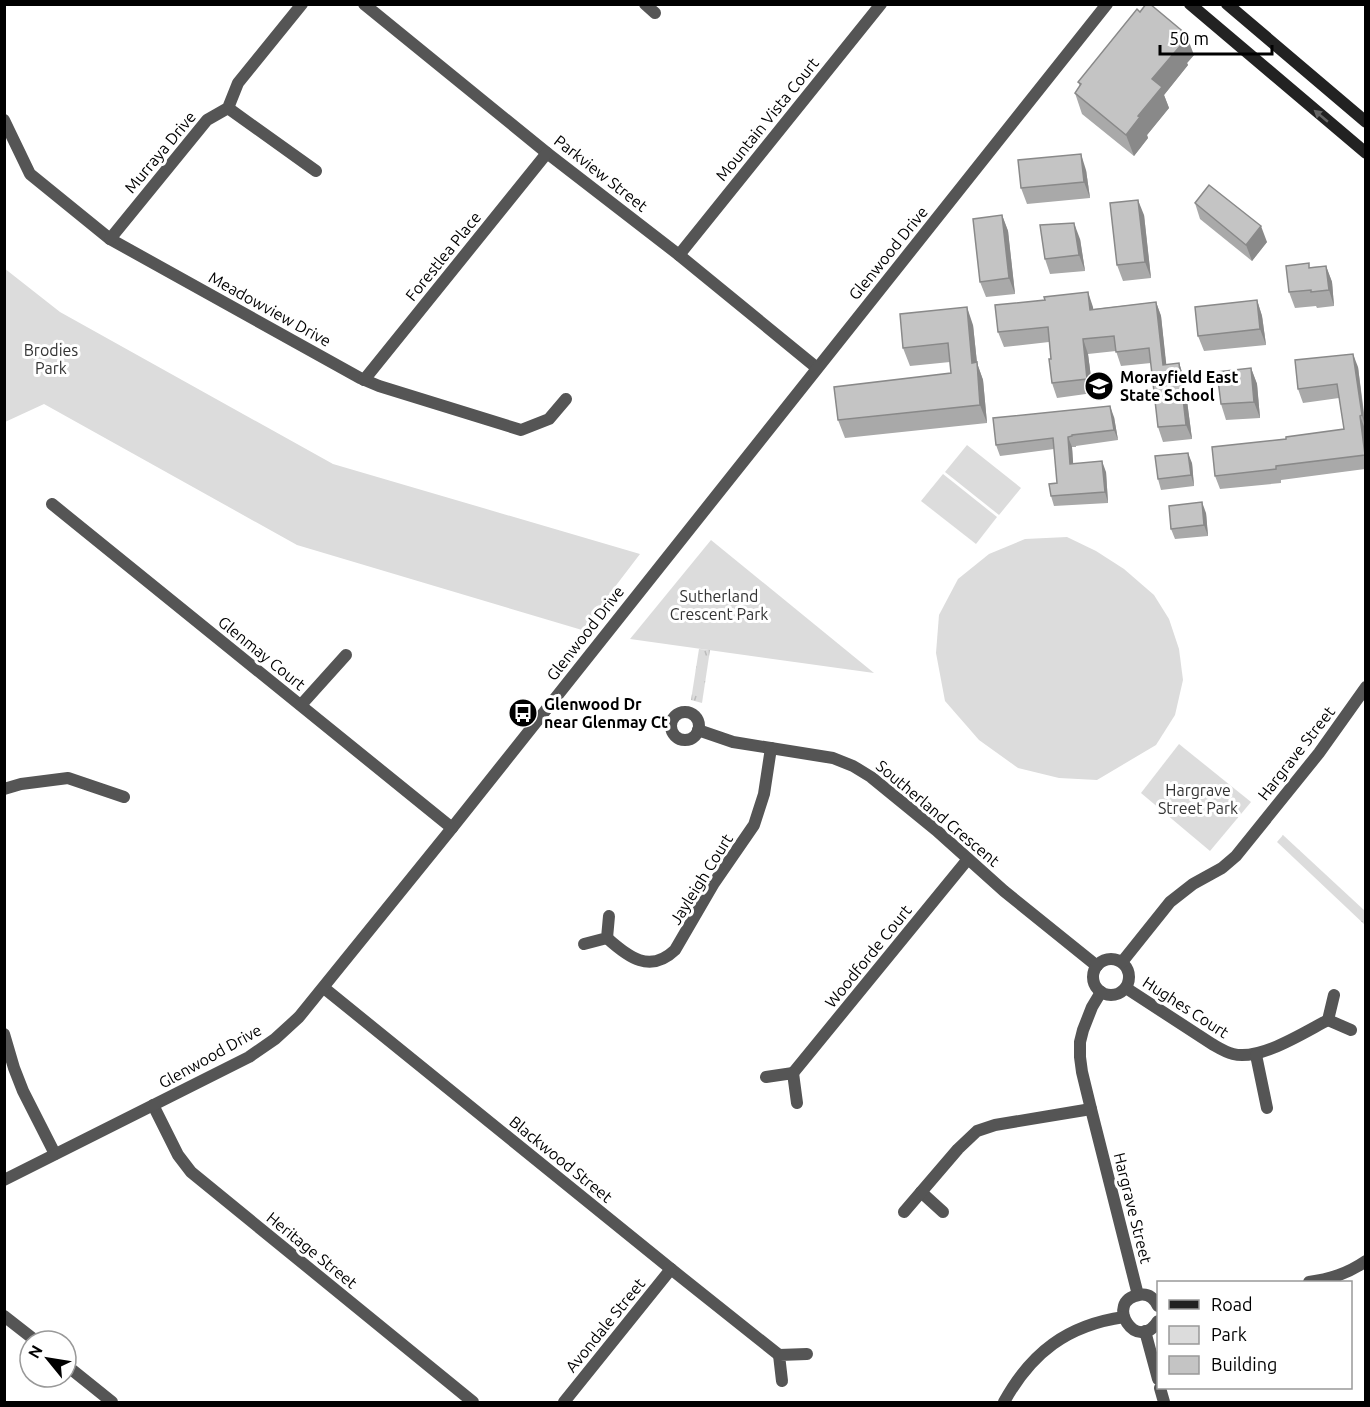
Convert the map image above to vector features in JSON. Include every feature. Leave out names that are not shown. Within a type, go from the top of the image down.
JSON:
[{"type":"main road","points":[[1190,4],[1365,153]]},
{"type":"main road","points":[[1227,4],[1365,122]]},
{"type":"street","points":[[302,4],[238,82],[228,108],[316,171]]},
{"type":"street","name":"Parkview Street","points":[[364,4],[817,368]]},
{"type":"street","points":[[645,4],[656,13]]},
{"type":"street","name":"Mountain Vista Court","points":[[679,255],[881,4]]},
{"type":"street","name":"Glenwood Drive","points":[[4,1180],[249,1057],[289,1027],[324,988],[452,828],[1107,4]]},
{"type":"street","name":"Murraya Drive","points":[[110,239],[207,120],[228,108]]},
{"type":"street","name":"Meadowview Drive","points":[[4,120],[30,174],[110,239],[364,380],[521,430],[549,419],[566,399]]},
{"type":"street","name":"Forestlea Place","points":[[364,380],[547,153]]},
{"type":"street","name":"Glenmay Court","points":[[51,504],[452,828]]},
{"type":"street","points":[[301,705],[346,655]]},
{"type":"street","name":"Hargrave Street","points":[[1122,962],[1170,902],[1193,884],[1222,868],[1236,856],[1319,753],[1365,687]]},
{"type":"street","name":"Southerland Crescent","points":[[698,730],[733,742],[832,758],[853,766],[871,777],[936,830],[1004,891],[1097,966]]},
{"type":"street","name":"Jayleigh Court","points":[[608,938],[627,955],[643,961],[661,960],[675,950],[714,883],[754,825],[764,794],[771,748]]},
{"type":"street","points":[[4,789],[21,784],[68,778],[124,797]]},
{"type":"street","name":"Woodforde Court","points":[[794,1073],[968,859]]},
{"type":"street","points":[[584,944],[608,938],[609,916]]},
{"type":"street","points":[[1106,959],[1122,962],[1129,972],[1126,988],[1117,994],[1101,992],[1096,988],[1093,977],[1097,966],[1106,959]]},
{"type":"street","name":"Blackwood Street","points":[[324,988],[779,1354]]},
{"type":"street","name":"Hughes Court","points":[[1126,988],[1224,1051],[1234,1055],[1256,1055],[1328,1020]]},
{"type":"street","name":"Hargrave Street","points":[[1101,992],[1087,1018],[1080,1042],[1082,1072],[1138,1295]]},
{"type":"street","points":[[1334,995],[1328,1020],[1351,1030]]},
{"type":"street","points":[[4,1035],[23,1091],[55,1154]]},
{"type":"street","points":[[1256,1055],[1267,1108]]},
{"type":"street","points":[[766,1077],[794,1073],[797,1102]]},
{"type":"street","name":"Heritage Street","points":[[153,1106],[178,1155],[190,1172],[473,1402]]},
{"type":"street","points":[[904,1212],[958,1149],[977,1131],[995,1125],[1091,1109]]},
{"type":"street","points":[[921,1192],[944,1212]]},
{"type":"street","points":[[1315,1281],[1346,1273],[1365,1261]]},
{"type":"street","name":"Avondale Street","points":[[564,1402],[671,1269]]},
{"type":"street","points":[[1157,1304],[1149,1296],[1132,1297],[1125,1306],[1124,1317],[1129,1327],[1140,1332],[1151,1329],[1157,1322]]},
{"type":"street","points":[[4,1316],[21,1329]]},
{"type":"street","points":[[1004,1402],[1024,1371],[1055,1342],[1092,1323],[1124,1317]]},
{"type":"street","points":[[1145,1331],[1157,1375]]},
{"type":"street","points":[[782,1381],[779,1354],[807,1353]]},
{"type":"street","points":[[78,1375],[112,1402]]},
{"type":"green space","name":"Brodies Park","points":[[4,268],[60,312],[333,464],[640,554],[582,630],[297,545],[44,404],[5,422]]},
{"type":"green space","points":[[967,445],[1021,488],[999,515],[945,472]]},
{"type":"green space","points":[[943,474],[997,517],[976,544],[921,501]]},
{"type":"green space","points":[[1067,537],[1096,551],[1124,569],[1154,595],[1169,619],[1179,649],[1183,680],[1175,715],[1156,745],[1097,780],[1059,778],[1018,768],[979,740],[945,701],[936,653],[939,615],[958,579],[989,554],[1025,539]]},
{"type":"green space","name":"Sutherland Crescent Park","points":[[711,540],[874,673],[630,639]]},
{"type":"green space","points":[[699,649],[710,650],[702,703],[691,700]]},
{"type":"green space","name":"Hargrave Street Park","points":[[1179,744],[1251,802],[1210,851],[1141,793]]},
{"type":"green space","points":[[1283,835],[1365,911],[1365,925],[1277,842]]},
{"type":"building","points":[[1146,4],[1150,4],[1186,34],[1179,43],[1181,45],[1152,79],[1162,87],[1126,135],[1075,93],[1081,84],[1078,82],[1137,9],[1140,12]]},
{"type":"building","points":[[1081,154],[1084,182],[1021,188],[1018,160]]},
{"type":"building","points":[[1209,185],[1261,226],[1246,245],[1195,203]]},
{"type":"building","points":[[1138,200],[1145,262],[1117,265],[1110,203]]},
{"type":"building","points":[[1002,215],[1009,278],[980,282],[973,219]]},
{"type":"building","points":[[1074,223],[1079,255],[1045,259],[1040,225]]},
{"type":"building","points":[[1309,263],[1309,268],[1326,266],[1329,290],[1289,292],[1286,266]]},
{"type":"building","points":[[1088,292],[1090,310],[1156,302],[1163,365],[1179,363],[1186,425],[1158,427],[1149,348],[1116,352],[1114,336],[1083,339],[1087,379],[1052,383],[1048,327],[998,332],[995,305],[1045,300],[1044,297]]},
{"type":"building","points":[[1257,300],[1260,329],[1198,336],[1195,307]]},
{"type":"building","points":[[967,307],[972,363],[977,362],[980,405],[838,420],[834,387],[951,373],[948,343],[903,348],[900,314]]},
{"type":"building","points":[[1353,354],[1365,455],[1215,476],[1212,447],[1286,439],[1286,437],[1344,429],[1337,384],[1298,389],[1295,360]]},
{"type":"building","points":[[1251,368],[1254,402],[1221,404],[1217,372]]},
{"type":"building","points":[[1110,406],[1114,430],[1068,437],[1070,464],[1102,461],[1105,492],[1051,496],[1049,484],[1057,483],[1053,438],[996,445],[993,418]]},
{"type":"building","points":[[1188,453],[1191,475],[1158,479],[1155,456]]},
{"type":"building","points":[[1202,502],[1204,525],[1171,529],[1169,506]]},
{"type":"place","name":"Morayfield East State School","points":[[1099,386]]},
{"type":"place","name":"Glenwood Dr near Glenmay Ct","points":[[523,713]]}]
